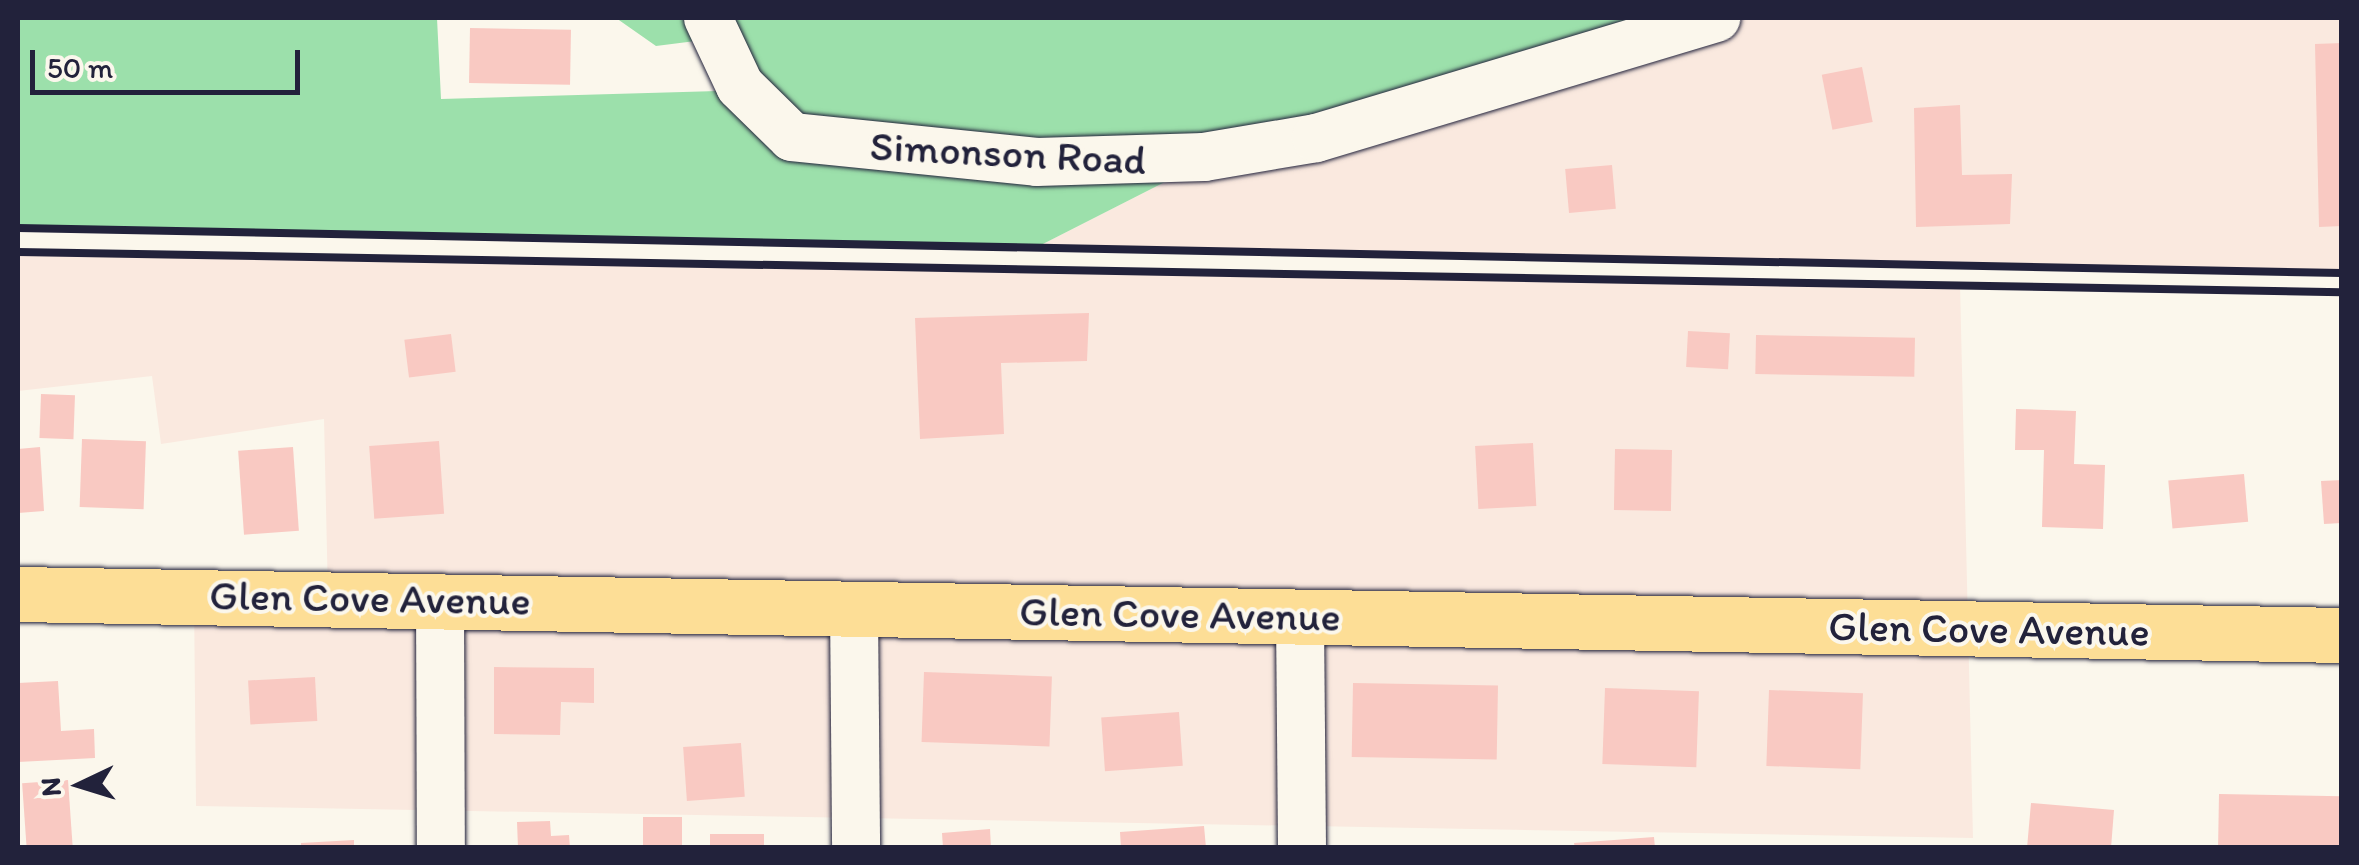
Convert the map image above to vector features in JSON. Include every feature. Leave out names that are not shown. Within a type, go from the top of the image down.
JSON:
[{"type":"main road","name":"Glen Cove Avenue","points":[[18,594],[440,598],[2342,635]]},
{"type":"street","name":"Simonson Road","points":[[708,18],[740,86],[792,137],[1038,162],[1187,159],[1316,138],[1716,18]]},
{"type":"street","points":[[440,598],[441,848]]},
{"type":"street","points":[[854,607],[856,848]]},
{"type":"street","points":[[1300,616],[1302,848]]},
{"type":"shaded area","points":[[1718,18],[2341,18],[2341,273],[1037,247],[1216,156]]},
{"type":"shaded area","points":[[18,253],[1960,285],[1973,838],[196,806],[194,596],[328,596],[324,419],[161,444],[152,376],[18,391]]},
{"type":"green space","points":[[18,18],[437,18],[441,99],[753,90],[727,37],[656,46],[616,18],[1717,18],[1216,156],[1037,247],[18,228]]},
{"type":"building","points":[[470,28],[571,30],[570,85],[469,83]]},
{"type":"building","points":[[2342,43],[2342,226],[2319,227],[2315,44]]},
{"type":"building","points":[[1862,67],[1873,122],[1832,130],[1822,75]]},
{"type":"building","points":[[1960,105],[1962,175],[2012,174],[2010,224],[1916,227],[1914,108]]},
{"type":"building","points":[[1612,165],[1616,209],[1569,213],[1565,169]]},
{"type":"building","points":[[1089,313],[1087,361],[1001,363],[1004,434],[920,439],[915,318]]},
{"type":"building","points":[[1688,331],[1730,333],[1728,369],[1686,367]]},
{"type":"building","points":[[451,334],[456,372],[409,377],[404,340]]},
{"type":"building","points":[[1756,335],[1915,338],[1914,377],[1755,374]]},
{"type":"building","points":[[41,394],[75,395],[73,439],[39,438]]},
{"type":"building","points":[[2016,409],[2076,411],[2074,464],[2105,465],[2103,529],[2042,527],[2044,450],[2015,450]]},
{"type":"building","points":[[82,439],[146,441],[144,509],[80,507]]},
{"type":"building","points":[[439,441],[444,514],[374,519],[369,446]]},
{"type":"building","points":[[1533,443],[1536,506],[1478,509],[1475,446]]},
{"type":"building","points":[[40,447],[44,511],[18,513],[18,449]]},
{"type":"building","points":[[293,447],[299,531],[244,535],[238,451]]},
{"type":"building","points":[[1615,449],[1672,450],[1671,511],[1614,510]]},
{"type":"building","points":[[2244,474],[2248,522],[2172,528],[2168,481]]},
{"type":"building","points":[[2342,480],[2342,523],[2324,524],[2321,481]]},
{"type":"building","points":[[494,667],[594,668],[594,703],[561,702],[560,735],[494,734]]},
{"type":"building","points":[[924,672],[1052,676],[1049,746],[922,742]]},
{"type":"building","points":[[315,677],[317,721],[250,724],[248,681]]},
{"type":"building","points":[[58,681],[61,731],[94,729],[95,758],[18,762],[18,683]]},
{"type":"building","points":[[1353,683],[1498,686],[1497,760],[1352,757]]},
{"type":"building","points":[[1605,688],[1699,691],[1696,767],[1602,764]]},
{"type":"building","points":[[1769,690],[1863,693],[1860,769],[1766,766]]},
{"type":"building","points":[[1179,712],[1183,766],[1105,771],[1101,717]]},
{"type":"building","points":[[741,743],[745,797],[687,801],[683,747]]},
{"type":"building","points":[[68,780],[73,848],[27,848],[22,783]]},
{"type":"building","points":[[2219,794],[2342,796],[2341,848],[2218,848]]},
{"type":"building","points":[[2031,803],[2114,810],[2111,848],[2027,848]]},
{"type":"building","points":[[643,817],[682,817],[682,848],[643,848]]},
{"type":"building","points":[[550,821],[551,836],[569,835],[570,848],[518,848],[517,822]]},
{"type":"building","points":[[1204,826],[1206,848],[1121,848],[1120,832]]},
{"type":"building","points":[[990,829],[991,848],[943,848],[942,833]]},
{"type":"building","points":[[710,834],[764,834],[764,848],[710,848]]},
{"type":"building","points":[[1654,837],[1655,848],[1575,848],[1574,843]]},
{"type":"building","points":[[354,840],[354,848],[301,848],[301,843]]},
{"type":"railway","points":[[18,228],[2342,273]]},
{"type":"railway","points":[[18,252],[2342,292]]}]
